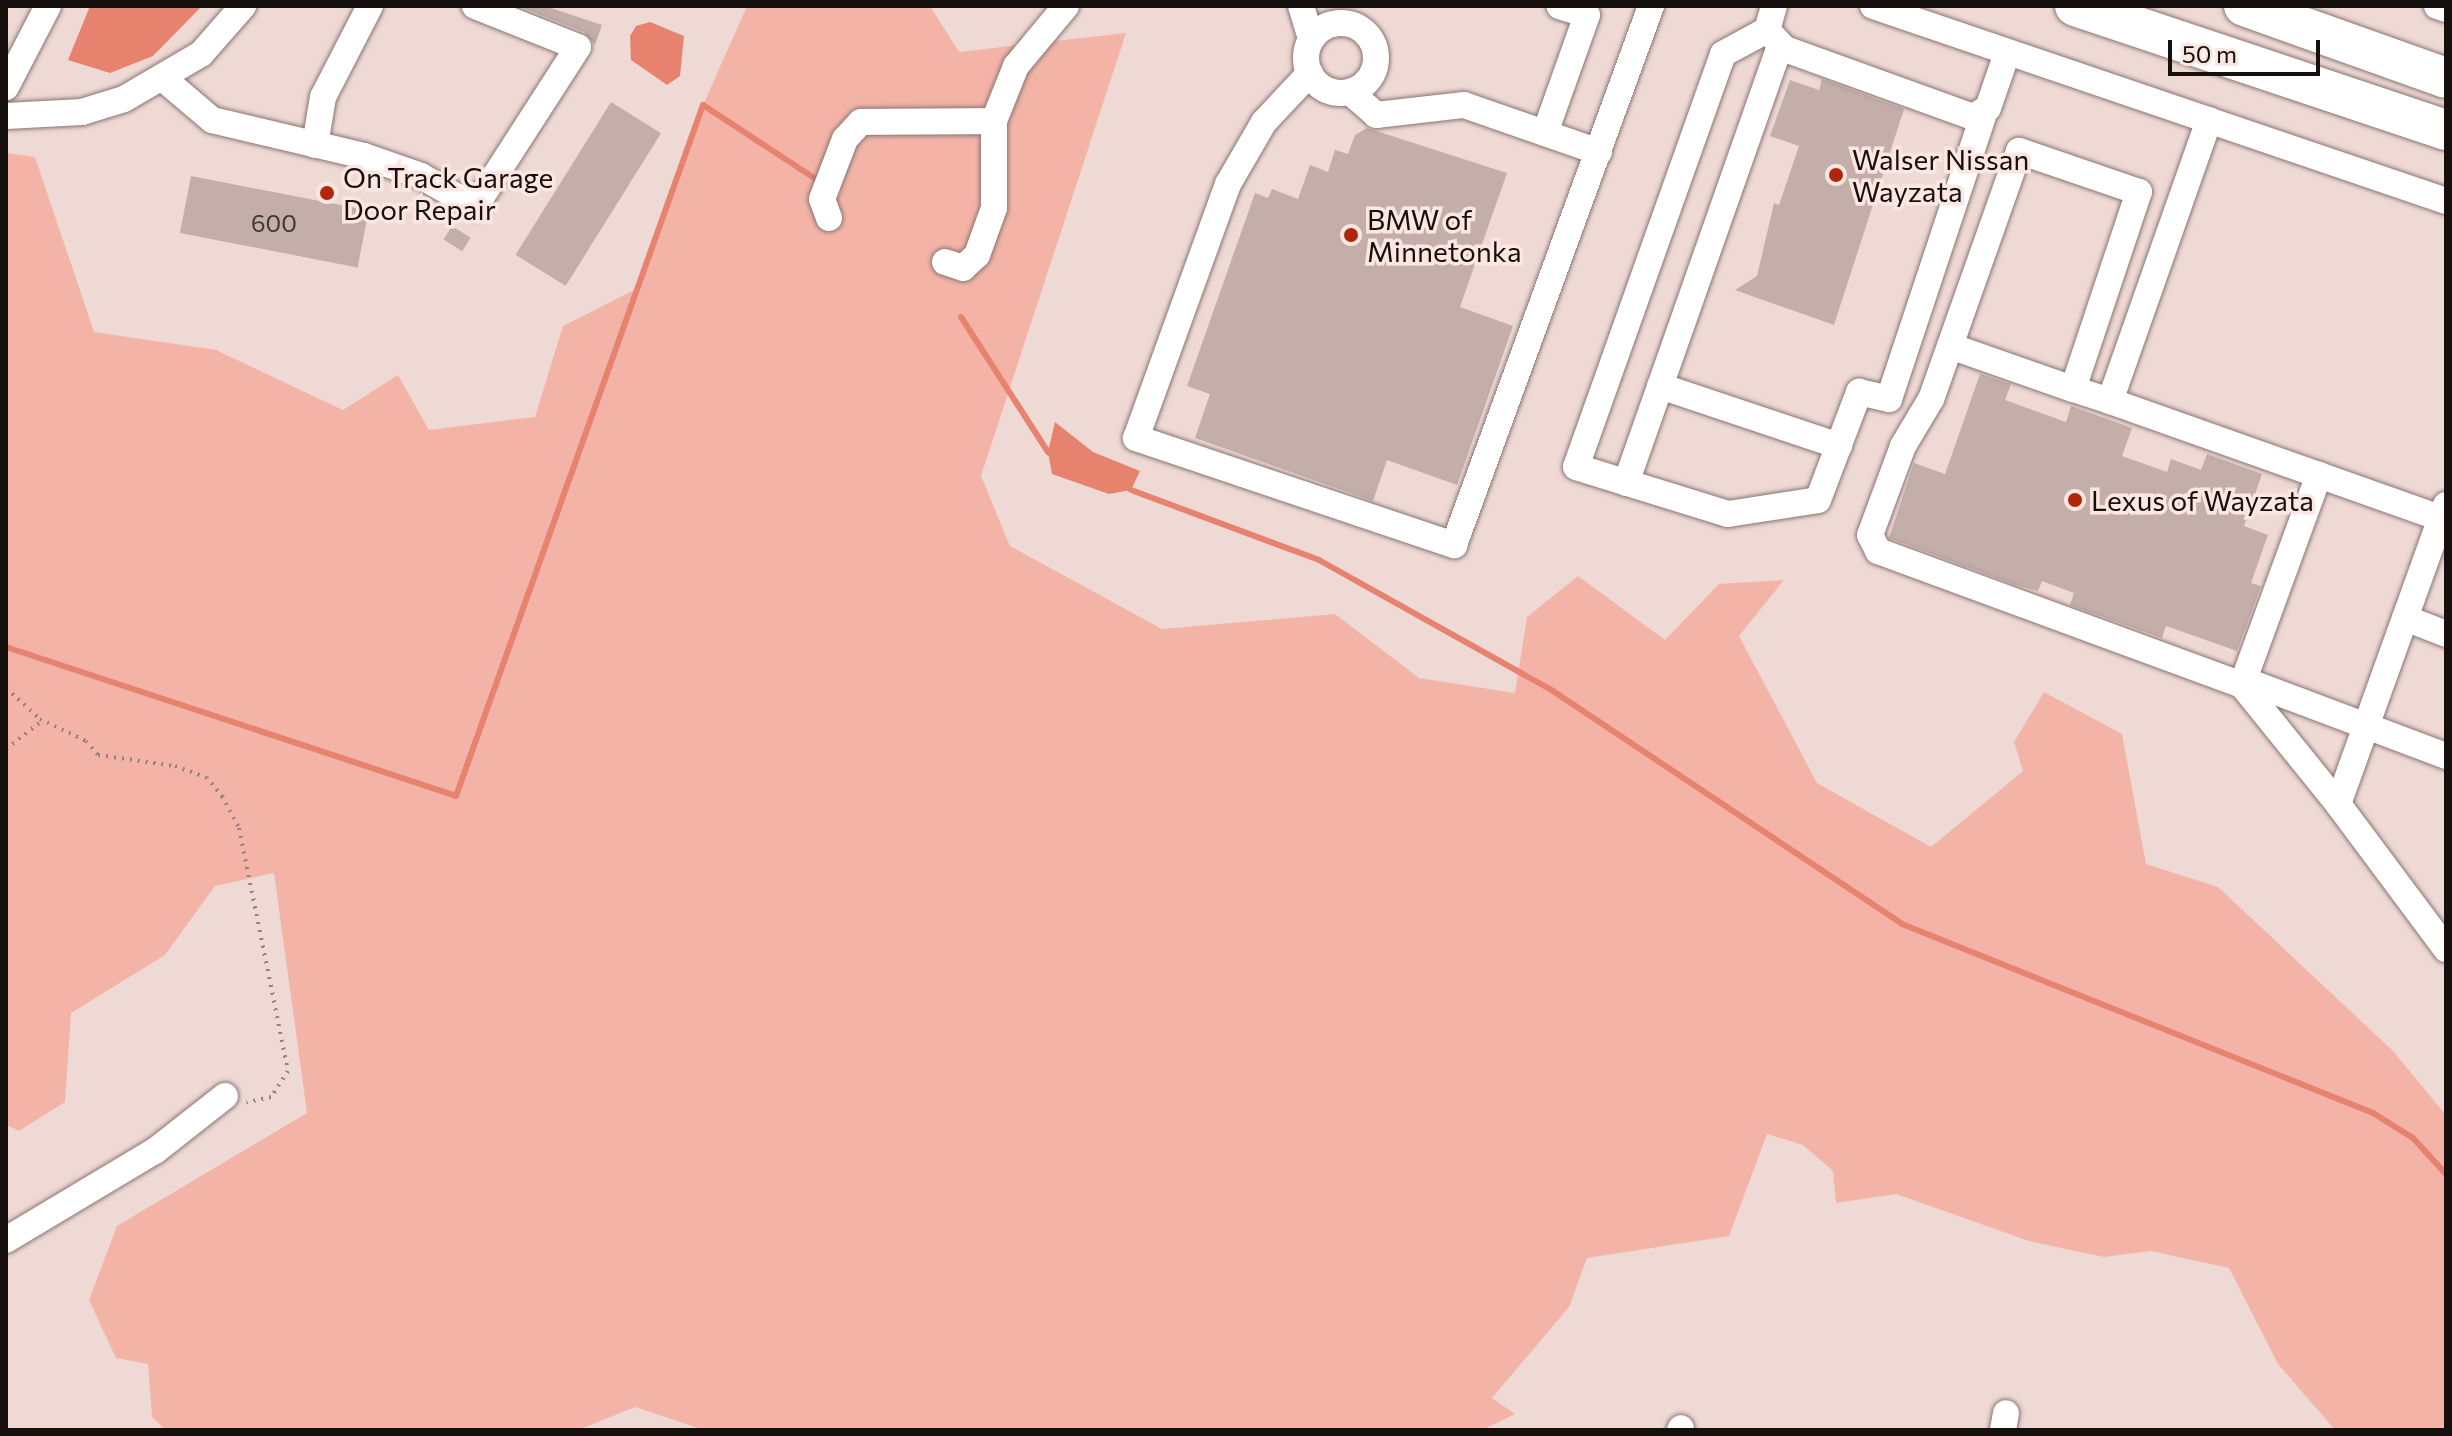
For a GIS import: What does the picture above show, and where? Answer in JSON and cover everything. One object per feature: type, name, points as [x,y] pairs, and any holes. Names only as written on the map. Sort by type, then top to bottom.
[{"type":"highway","points":[[2075,6],[2446,130]]},
{"type":"highway","points":[[2244,6],[2446,78]]},
{"type":"street","points":[[6,87],[48,6]]},
{"type":"street","points":[[6,116],[92,110],[165,80],[201,54],[243,6]]},
{"type":"street","points":[[315,145],[323,97],[370,6]]},
{"type":"street","points":[[165,80],[212,120],[315,145],[421,176],[475,207],[578,47],[475,6]]},
{"type":"street","points":[[945,262],[963,268],[977,255],[994,208],[994,121],[1016,66],[1066,6]]},
{"type":"street","points":[[1301,6],[1311,39],[1310,73],[1264,122],[1228,184],[1136,438],[1454,545],[1651,6]]},
{"type":"street","points":[[1545,133],[1587,15],[1559,6]]},
{"type":"street","points":[[1873,6],[2446,201]]},
{"type":"street","points":[[2437,6],[2446,9]]},
{"type":"street","points":[[1311,39],[1336,14],[1362,29],[1375,47],[1369,79],[1350,92]]},
{"type":"street","points":[[1774,27],[1723,54],[1576,467],[1728,514],[1818,500],[1859,392],[1889,399],[2007,53]]},
{"type":"street","points":[[1774,27],[1983,116]]},
{"type":"street","points":[[1626,483],[1774,27]]},
{"type":"street","points":[[1310,73],[1327,90],[1350,92],[1376,115],[1464,105],[1599,152]]},
{"type":"street","points":[[2110,401],[2209,120]]},
{"type":"street","points":[[829,218],[822,199],[845,139],[861,122],[994,121]]},
{"type":"street","points":[[2073,389],[2139,192],[2019,151],[1950,346],[1870,535],[1878,551],[2446,756]]},
{"type":"street","points":[[1950,346],[2319,475],[2444,512],[2437,559],[2405,618],[2338,804]]},
{"type":"street","points":[[1660,386],[1839,446]]},
{"type":"street","points":[[2243,682],[2319,475]]},
{"type":"street","points":[[2405,618],[2446,634]]},
{"type":"street","points":[[2243,682],[2446,949]]},
{"type":"street","points":[[6,1240],[47,1219],[155,1151],[225,1096]]},
{"type":"path","points":[[6,688],[43,720],[107,756],[175,766],[206,777],[239,828],[280,1009],[288,1071],[283,1085],[250,1103],[225,1096]]},
{"type":"path","points":[[6,749],[43,720]]},
{"type":"shaded area","points":[[90,6],[202,6],[153,56],[110,73],[68,60]]},
{"type":"shaded area","points":[[747,6],[930,6],[959,52],[1126,33],[981,476],[1010,546],[1162,629],[1335,614],[1419,678],[1515,693],[1527,617],[1578,576],[1665,640],[1719,584],[1784,580],[1739,636],[1817,783],[1931,847],[2023,771],[2014,742],[2044,692],[2122,734],[2146,864],[2218,887],[2393,1051],[2446,1115],[2446,1430],[2335,1430],[2278,1364],[2229,1268],[2151,1251],[2104,1257],[2029,1241],[1896,1194],[1836,1203],[1833,1171],[1803,1145],[1767,1134],[1729,1236],[1587,1258],[1569,1307],[1492,1398],[1515,1414],[1482,1430],[704,1430],[635,1407],[578,1430],[166,1430],[152,1417],[148,1364],[116,1358],[89,1300],[117,1226],[307,1113],[274,873],[215,886],[165,955],[71,1013],[65,1102],[19,1131],[6,1125],[6,153],[35,157],[94,332],[216,350],[343,410],[398,375],[429,430],[535,417],[563,326],[638,288],[703,105]]},
{"type":"shaded area","points":[[650,22],[684,36],[680,76],[667,85],[631,60],[630,36],[636,26]]},
{"type":"shaded area","points":[[1055,422],[1093,452],[1140,471],[1131,490],[1109,494],[1052,474],[1048,452]]},
{"type":"building","points":[[518,6],[545,6],[602,25],[595,45],[584,32]]},
{"type":"building","name":"Walser Nissan Wayzata","points":[[1822,79],[1904,109],[1834,325],[1735,290],[1757,276],[1774,203],[1779,205],[1799,146],[1770,136],[1790,80],[1819,90]]},
{"type":"building","points":[[611,102],[661,133],[566,286],[516,255]]},
{"type":"building","points":[[1367,128],[1507,173],[1460,307],[1513,326],[1457,485],[1387,460],[1373,501],[1195,438],[1210,394],[1187,386],[1255,193],[1268,198],[1272,189],[1298,199],[1310,165],[1328,172],[1335,150],[1348,154],[1355,135]]},
{"type":"building","points":[[191,176],[369,211],[358,267],[180,233]]},
{"type":"building","points":[[452,226],[471,238],[462,251],[444,240]]},
{"type":"building","name":"Lexus of Wayzata","points":[[1980,374],[2011,384],[2005,400],[2066,422],[2071,406],[2132,428],[2122,456],[2167,472],[2171,459],[2201,470],[2207,454],[2262,474],[2244,526],[2268,535],[2251,583],[2261,586],[2237,651],[2166,626],[2162,638],[2070,605],[2074,593],[2042,581],[2038,591],[2016,585],[1889,538],[1914,463],[1945,474]]},
{"type":"waterway","points":[[6,647],[456,796],[703,105],[820,182]]},
{"type":"waterway","points":[[961,317],[1048,452]]},
{"type":"waterway","points":[[1131,490],[1319,560],[1553,691],[1902,924],[2373,1113],[2413,1138],[2446,1174]]},
{"type":"place","name":"Walser Nissan Wayzata","points":[[1836,175]]},
{"type":"place","name":"On Track Garage Door Repair","points":[[327,193]]},
{"type":"place","name":"BMW of Minnetonka","points":[[1351,235]]},
{"type":"place","name":"Lexus of Wayzata","points":[[2075,500]]}]
